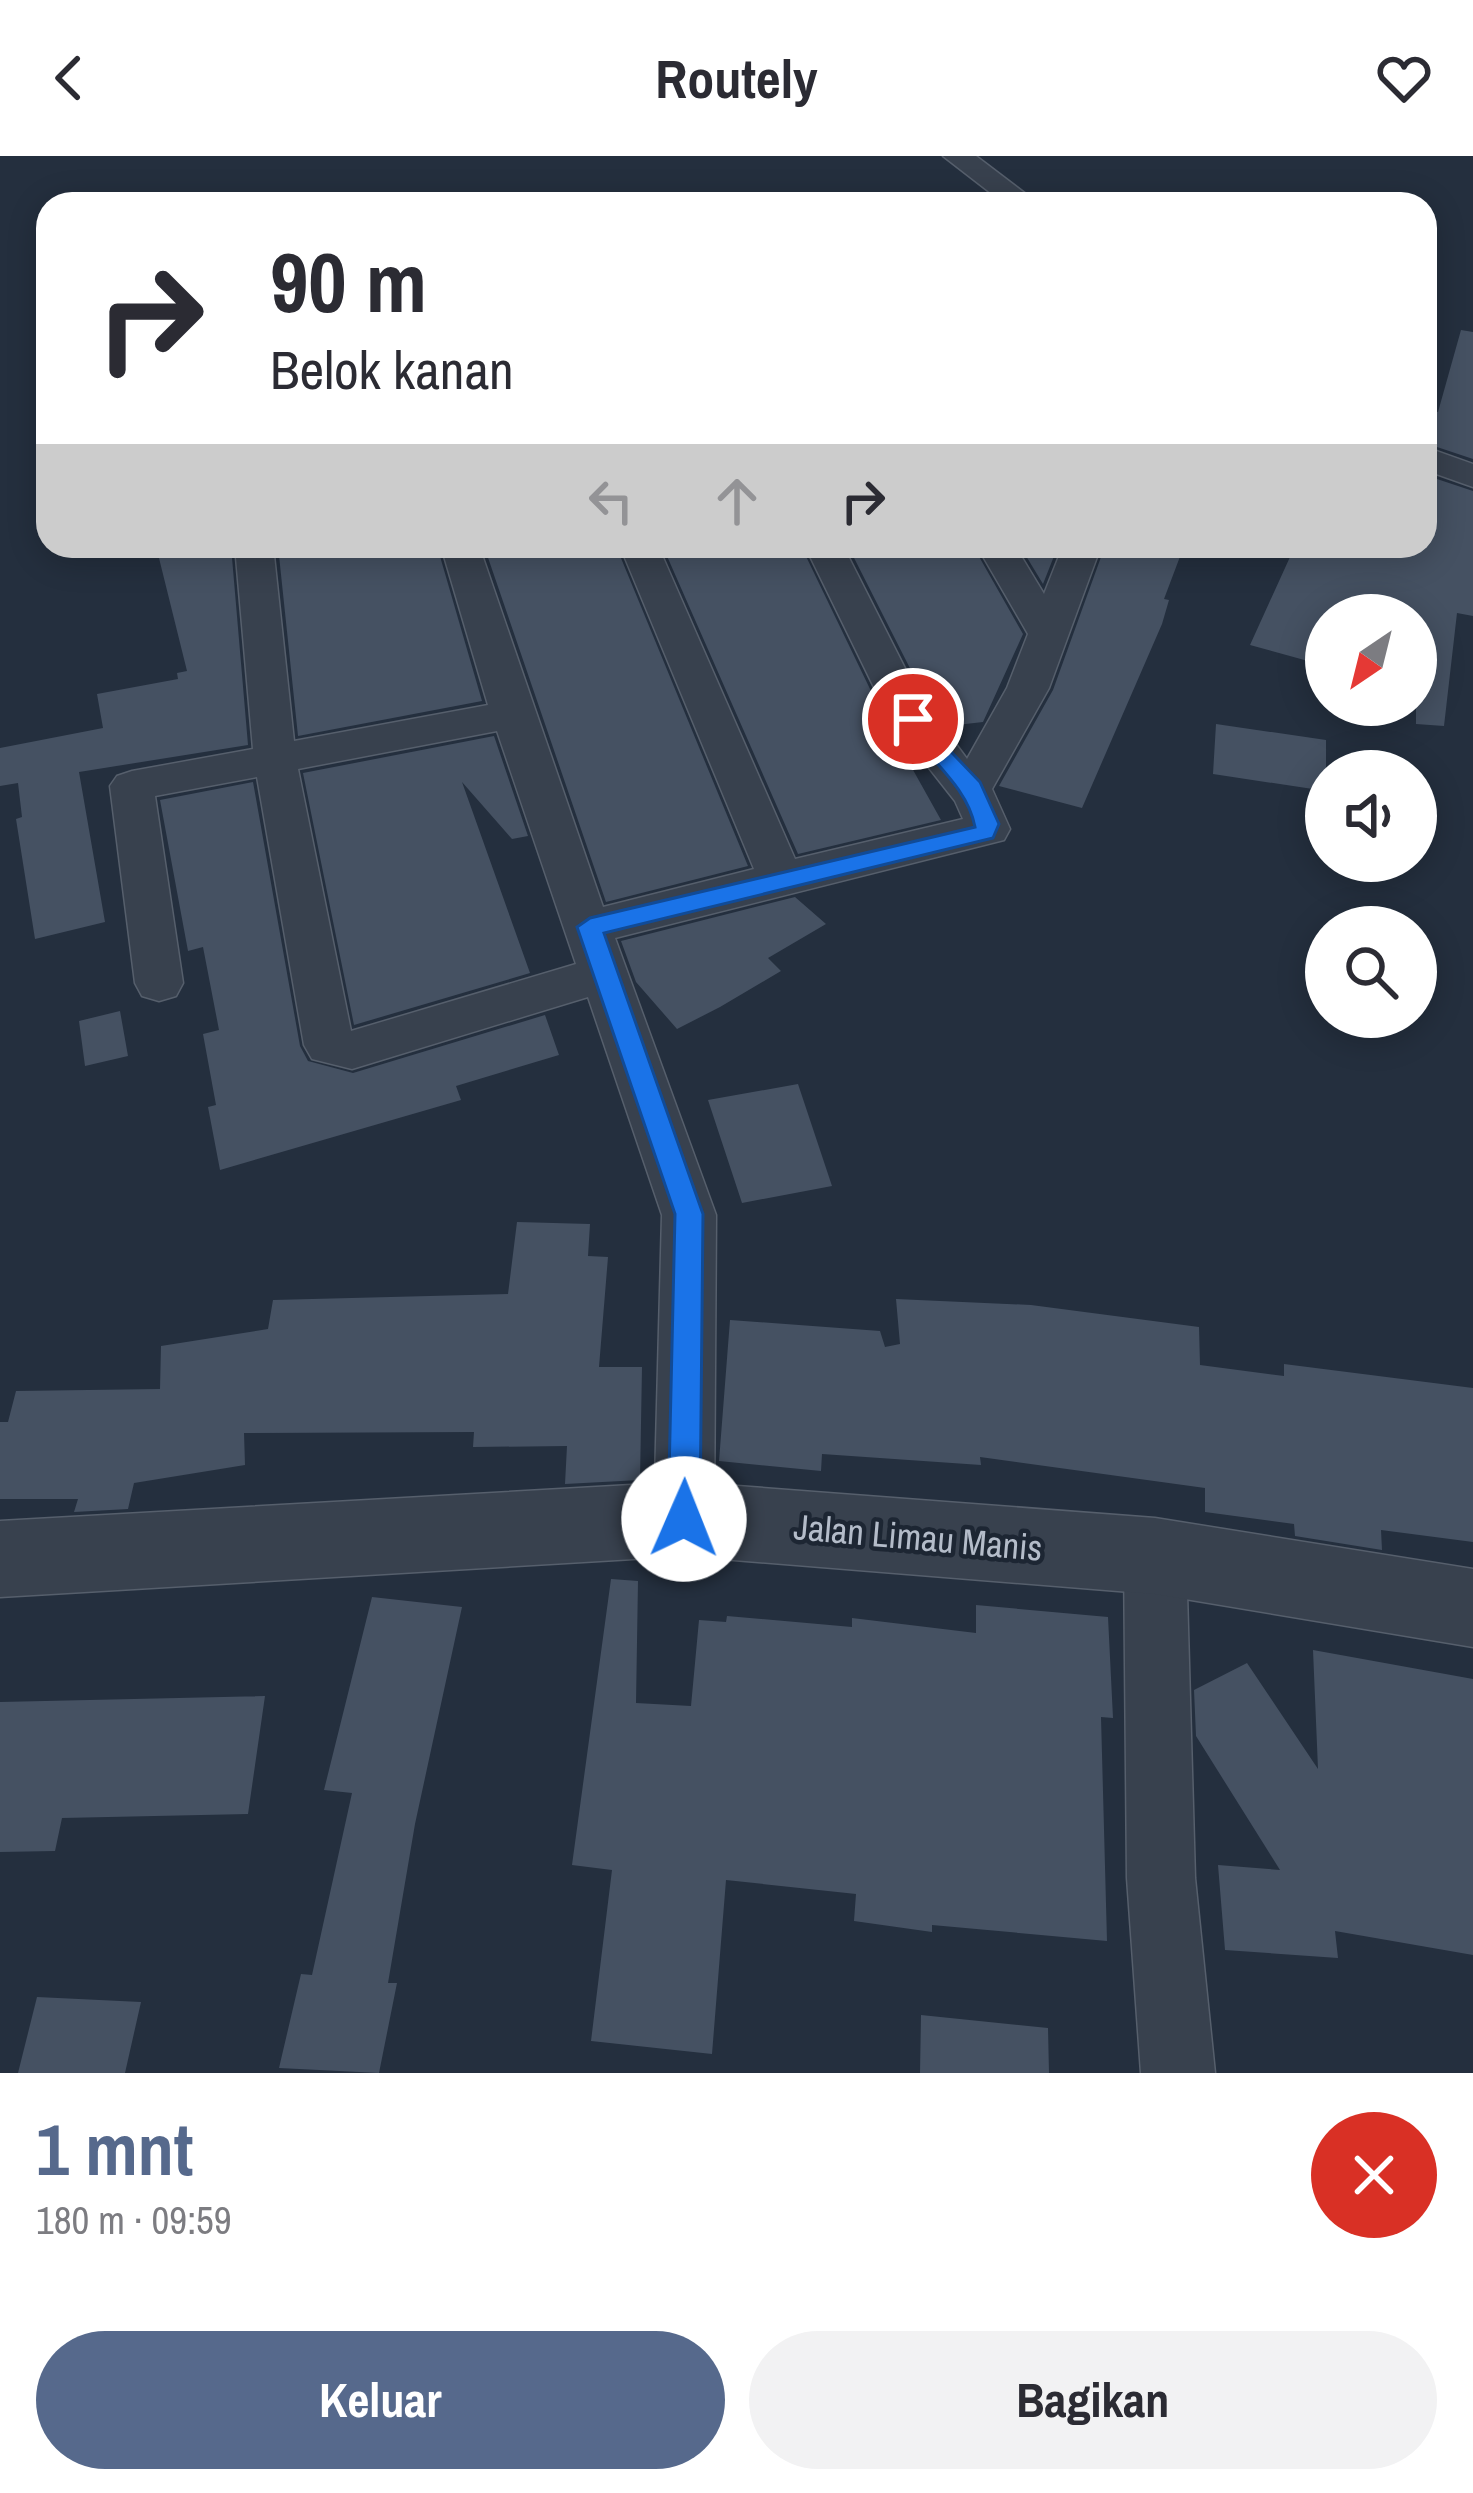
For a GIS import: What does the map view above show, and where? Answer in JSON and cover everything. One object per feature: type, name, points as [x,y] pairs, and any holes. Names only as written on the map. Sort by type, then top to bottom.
[{"type":"street","points":[[957,156],[1007,192]]},
{"type":"street","points":[[1437,462],[1473,476]]},
{"type":"street","points":[[255,558],[275,758],[328,1045],[352,1050],[523,994],[604,975]]},
{"type":"street","points":[[464,558],[512,714],[689,1214],[684,1519]]},
{"type":"street","points":[[644,558],[782,879]]},
{"type":"street","points":[[590,927],[984,832],[988,824],[972,787],[926,742],[830,558]]},
{"type":"street","points":[[1003,558],[1048,634]]},
{"type":"street","points":[[972,787],[1028,688],[1077,558]]},
{"type":"street","points":[[159,983],[132,786],[512,714]]},
{"type":"street","name":"Jalan Limau Manis","points":[[0,1559],[684,1519],[1155,1556],[1473,1608]]},
{"type":"street","points":[[1155,1556],[1161,1878],[1178,2073]]},
{"type":"building","points":[[1461,330],[1473,332],[1473,459],[1437,447],[1438,412]]},
{"type":"building","points":[[1437,479],[1473,491],[1473,616],[1457,613],[1444,726],[1437,726],[1437,594],[1305,594],[1305,660],[1250,645],[1290,558],[1437,558]]},
{"type":"building","points":[[159,558],[232,558],[248,745],[79,772],[105,922],[35,939],[16,819],[22,817],[18,783],[0,786],[0,748],[103,728],[97,694],[178,679],[177,673],[187,671]]},
{"type":"building","points":[[279,558],[440,558],[482,701],[298,736]]},
{"type":"building","points":[[488,558],[621,558],[748,866],[606,902]]},
{"type":"building","points":[[668,558],[807,558],[884,718],[941,820],[798,854]]},
{"type":"building","points":[[854,558],[980,558],[1023,634],[983,722],[948,726],[921,690]]},
{"type":"building","points":[[1027,558],[1053,558],[1043,584]]},
{"type":"building","points":[[1101,558],[1179,558],[1164,599],[1169,600],[1162,624],[1082,808],[999,786],[1053,690]]},
{"type":"building","points":[[1216,724],[1326,740],[1326,750],[1305,750],[1305,788],[1213,774]]},
{"type":"building","points":[[494,736],[528,836],[512,839],[462,782],[530,973],[354,1025],[303,773]]},
{"type":"building","points":[[253,782],[300,1046],[308,1061],[353,1073],[545,1015],[559,1055],[456,1086],[461,1100],[220,1170],[208,1107],[216,1105],[203,1034],[219,1030],[203,947],[188,951],[160,800]]},
{"type":"building","points":[[795,897],[826,924],[768,958],[781,971],[720,1007],[677,1029],[636,982],[621,941]]},
{"type":"building","points":[[120,1011],[128,1056],[85,1066],[79,1021]]},
{"type":"building","points":[[798,1084],[832,1186],[742,1203],[708,1100]]},
{"type":"building","points":[[517,1222],[590,1224],[588,1256],[608,1257],[599,1367],[642,1367],[640,1480],[565,1484],[567,1446],[473,1447],[474,1432],[244,1433],[245,1465],[134,1483],[128,1509],[74,1512],[78,1499],[0,1499],[0,1422],[8,1422],[16,1391],[160,1389],[161,1346],[268,1329],[273,1300],[508,1294]]},
{"type":"building","points":[[896,1299],[1031,1305],[1199,1327],[1200,1365],[1284,1376],[1284,1364],[1473,1388],[1473,1542],[1381,1530],[1382,1550],[1295,1536],[1294,1524],[1205,1512],[1205,1488],[980,1457],[981,1465],[822,1454],[821,1471],[719,1461],[730,1320],[880,1331],[885,1347],[900,1344]]},
{"type":"building","points":[[611,1579],[638,1581],[636,1703],[691,1706],[699,1620],[726,1622],[727,1616],[852,1627],[852,1618],[976,1633],[976,1605],[1108,1617],[1113,1718],[1101,1717],[1107,1941],[932,1925],[932,1932],[854,1921],[856,1894],[726,1880],[712,2054],[591,2041],[612,1870],[572,1865]]},
{"type":"building","points":[[372,1597],[462,1607],[415,1824],[388,1983],[397,1983],[379,2073],[279,2068],[301,1974],[312,1975],[352,1793],[324,1790]]},
{"type":"building","points":[[1313,1650],[1473,1679],[1473,1955],[1335,1931],[1338,1958],[1225,1950],[1218,1865],[1280,1870],[1196,1736],[1194,1690],[1247,1663],[1318,1769]]},
{"type":"building","points":[[265,1696],[248,1814],[62,1818],[55,1851],[0,1852],[0,1702]]},
{"type":"building","points":[[37,1997],[141,2002],[125,2073],[18,2073]]},
{"type":"building","points":[[921,2015],[1048,2028],[1049,2073],[920,2073]]},
{"type":"route","points":[[684,1519],[689,1214],[590,927],[984,832],[988,824],[972,787],[926,742],[913,719]]}]
